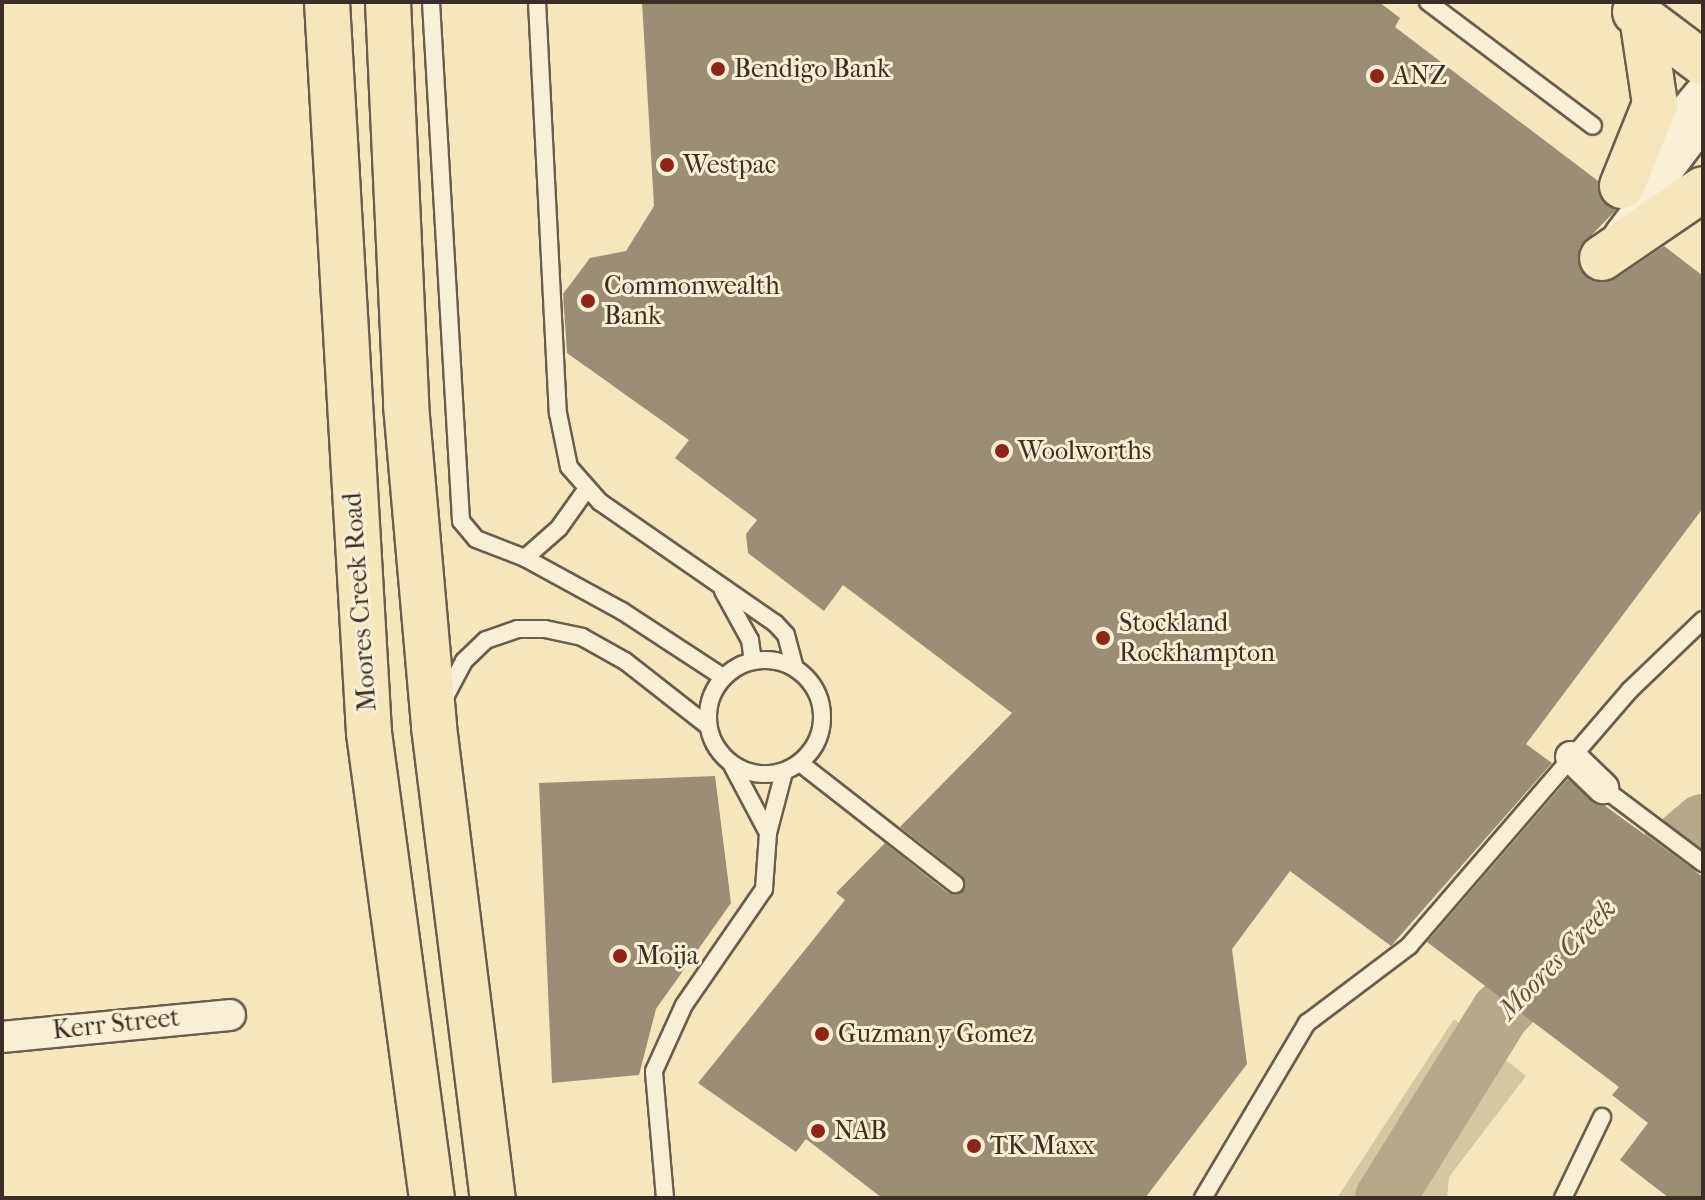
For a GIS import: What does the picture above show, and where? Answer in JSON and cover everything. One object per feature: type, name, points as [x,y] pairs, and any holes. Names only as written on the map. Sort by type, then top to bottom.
[{"type":"main road","points":[[316,2],[333,160]]},
{"type":"main road","name":"Moores Creek Road","points":[[327,2],[333,160],[369,733],[432,1198]]},
{"type":"main road","points":[[388,2],[406,405],[434,727],[493,1198]]},
{"type":"main road","points":[[1632,10],[1703,63]]},
{"type":"main road","points":[[1622,186],[1655,104],[1632,10]]},
{"type":"main road","points":[[1602,258],[1703,189]]},
{"type":"street","points":[[1622,186],[1703,89]]},
{"type":"street","points":[[1602,258],[1703,124]]},
{"type":"street","points":[[1571,757],[1603,788]]},
{"type":"street","name":"Kerr Street","points":[[2,1037],[230,1015]]},
{"type":"lane","points":[[431,2],[461,521],[476,539],[525,558],[723,677]]},
{"type":"lane","points":[[537,2],[561,441],[586,490],[780,629],[795,668],[809,680],[822,714],[813,749],[800,763],[784,772],[767,775],[732,765]]},
{"type":"lane","points":[[1428,2],[1593,126]]},
{"type":"lane","points":[[525,558],[559,528],[586,490]]},
{"type":"lane","points":[[722,590],[750,640],[753,661]]},
{"type":"lane","points":[[1203,1198],[1307,1023],[1409,946],[1571,757],[1703,620]]},
{"type":"lane","points":[[434,727],[464,661],[486,640],[518,629],[582,637],[625,661],[708,726],[768,833]]},
{"type":"lane","points":[[708,726],[713,692],[723,677],[753,661],[795,668]]},
{"type":"lane","points":[[800,763],[955,884]]},
{"type":"lane","points":[[665,1198],[654,1071],[684,1005],[764,889],[768,833],[784,772]]},
{"type":"lane","points":[[1603,788],[1703,863]]},
{"type":"lane","points":[[1563,1198],[1602,1117]]},
{"type":"shaded area","points":[[1454,1019],[1526,1076],[1449,1177],[1447,1198],[1337,1198]]},
{"type":"building","name":"Stockland Rockhampton","points":[[642,2],[1379,2],[1400,18],[1395,27],[1598,181],[1602,201],[1616,210],[1579,248],[1581,271],[1591,280],[1615,279],[1664,246],[1703,276],[1703,508],[1526,744],[1552,763],[1391,946],[1290,871],[1232,949],[1247,1064],[1145,1198],[882,1198],[806,1139],[796,1152],[698,1083],[845,900],[836,893],[885,843],[948,893],[963,891],[962,876],[900,827],[1012,713],[843,585],[824,611],[748,553],[746,534],[757,520],[675,458],[689,440],[567,353],[563,294],[590,258],[626,251],[654,206]]},
{"type":"building","name":"Moija","points":[[715,776],[731,903],[656,1009],[639,1075],[552,1083],[539,783]]},
{"type":"building","points":[[1568,779],[1703,877],[1703,1198],[1669,1198],[1620,1160],[1648,1123],[1612,1095],[1619,1087],[1427,942]]},
{"type":"waterway","name":"Moores Creek","points":[[1385,1198],[1501,1012],[1604,908],[1703,824]]},
{"type":"place","name":"Bendigo Bank","points":[[718,69]]},
{"type":"place","name":"ANZ","points":[[1377,76]]},
{"type":"place","name":"Westpac","points":[[667,165]]},
{"type":"place","name":"Commonwealth Bank","points":[[588,301]]},
{"type":"place","name":"Woolworths","points":[[1002,451]]},
{"type":"place","name":"Stockland Rockhampton","points":[[1103,638]]},
{"type":"place","name":"Moija","points":[[620,956]]},
{"type":"place","name":"Guzman y Gomez","points":[[822,1034]]},
{"type":"place","name":"NAB","points":[[818,1131]]},
{"type":"place","name":"TK Maxx","points":[[974,1146]]}]
